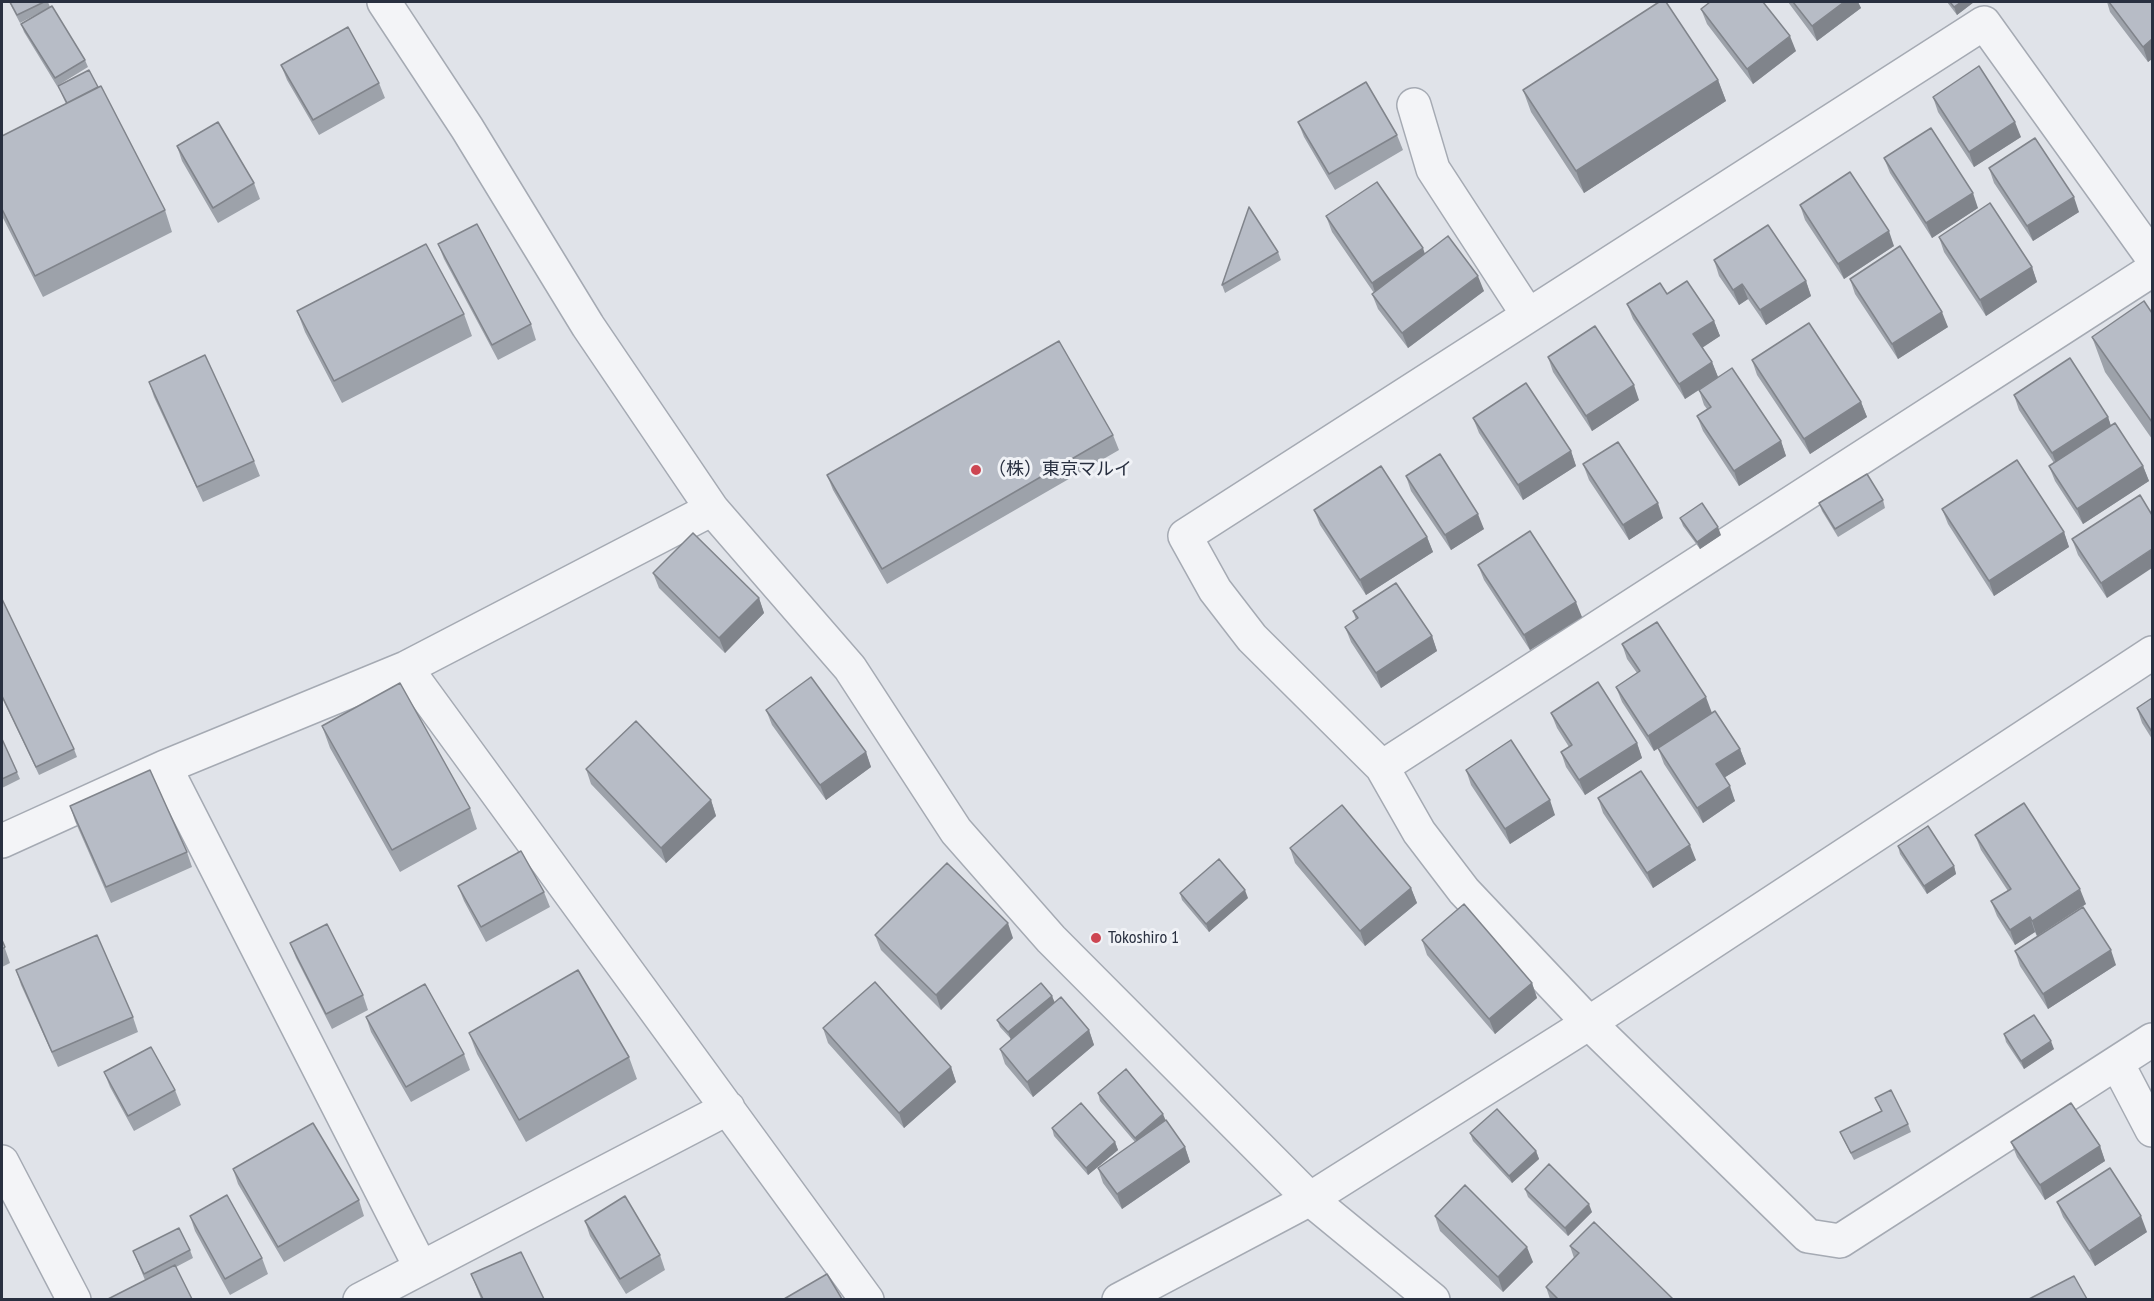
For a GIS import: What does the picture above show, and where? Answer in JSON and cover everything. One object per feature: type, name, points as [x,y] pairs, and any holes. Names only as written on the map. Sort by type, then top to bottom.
[{"type":"street","points":[[384,2],[467,128],[588,326],[712,509],[850,668],[956,831],[1051,939],[1310,1199],[1433,1299]]},
{"type":"street","points":[[2152,257],[1983,23],[1185,536],[1215,590],[1252,638],[1382,767],[1419,832],[1464,891],[1589,1023],[1808,1236],[1840,1241],[2152,1040]]},
{"type":"street","points":[[1413,105],[1433,169],[1528,315]]},
{"type":"street","points":[[1382,767],[2152,270]]},
{"type":"street","points":[[2,841],[165,767],[406,668],[712,509]]},
{"type":"street","points":[[1119,1299],[1310,1199],[1589,1023],[2152,653]]},
{"type":"street","points":[[406,668],[867,1299]]},
{"type":"street","points":[[165,767],[421,1268]]},
{"type":"street","points":[[2117,1063],[2152,1130]]},
{"type":"street","points":[[360,1299],[728,1108]]},
{"type":"street","points":[[2,1162],[74,1299]]},
{"type":"building","points":[[10,2],[44,2],[17,15]]},
{"type":"building","points":[[1659,2],[1666,2],[1718,80],[1576,171],[1523,90]]},
{"type":"building","points":[[1710,2],[1763,2],[1790,36],[1747,69],[1701,9]]},
{"type":"building","points":[[1793,2],[1844,2],[1812,26]]},
{"type":"building","points":[[1950,2],[1961,2],[1954,7]]},
{"type":"building","points":[[2109,2],[2152,2],[2152,39],[2143,47]]},
{"type":"building","points":[[52,6],[85,60],[55,78],[21,24]]},
{"type":"building","points":[[348,27],[379,83],[313,120],[281,65]]},
{"type":"building","points":[[1979,66],[2015,122],[1969,152],[1933,97]]},
{"type":"building","points":[[89,70],[98,87],[67,103],[58,86]]},
{"type":"building","points":[[1366,82],[1397,135],[1329,174],[1298,122]]},
{"type":"building","points":[[101,86],[165,210],[35,276],[2,209],[2,136]]},
{"type":"building","points":[[218,122],[254,183],[213,208],[177,146]]},
{"type":"building","points":[[1931,128],[1973,193],[1926,223],[1884,158]]},
{"type":"building","points":[[2035,138],[2074,197],[2027,226],[1989,168]]},
{"type":"building","points":[[1850,172],[1889,231],[1838,264],[1800,205]]},
{"type":"building","points":[[1377,182],[1423,248],[1372,283],[1326,216]]},
{"type":"building","points":[[1990,203],[2032,267],[1980,300],[1939,237]]},
{"type":"building","points":[[1249,207],[1278,252],[1222,285]]},
{"type":"building","points":[[477,224],[531,324],[492,345],[438,244]]},
{"type":"building","points":[[1768,225],[1806,281],[1760,310],[1742,284],[1733,290],[1714,260]]},
{"type":"building","points":[[1448,236],[1478,276],[1402,333],[1372,294]]},
{"type":"building","points":[[426,244],[464,314],[334,381],[297,311]]},
{"type":"building","points":[[1900,246],[1942,312],[1892,344],[1850,279]]},
{"type":"building","points":[[1687,281],[1714,321],[1693,334],[1712,362],[1679,384],[1627,304],[1660,283],[1667,294]]},
{"type":"building","points":[[2144,301],[2152,313],[2152,422],[2092,337]]},
{"type":"building","points":[[1809,323],[1861,402],[1804,439],[1752,360]]},
{"type":"building","points":[[1595,326],[1634,385],[1586,416],[1548,357]]},
{"type":"building","name":"（株）東京マルイ","points":[[1059,341],[1113,435],[882,569],[827,475]]},
{"type":"building","points":[[205,355],[254,461],[197,487],[149,382]]},
{"type":"building","points":[[2070,358],[2108,417],[2052,453],[2014,395]]},
{"type":"building","points":[[1732,368],[1781,441],[1734,471],[1697,416],[1711,407],[1699,390]]},
{"type":"building","points":[[1526,383],[1571,451],[1518,485],[1473,418]]},
{"type":"building","points":[[2115,423],[2143,466],[2077,509],[2049,466]]},
{"type":"building","points":[[1618,442],[1658,503],[1623,525],[1583,464]]},
{"type":"building","points":[[1440,454],[1478,514],[1445,535],[1406,476]]},
{"type":"building","points":[[2017,460],[2064,532],[1989,581],[1942,509]]},
{"type":"building","points":[[1381,466],[1427,537],[1360,580],[1314,510]]},
{"type":"building","points":[[1867,474],[1883,500],[1835,529],[1819,503]]},
{"type":"building","points":[[2140,495],[2152,515],[2152,549],[2101,583],[2072,539]]},
{"type":"building","points":[[1702,503],[1718,527],[1697,542],[1680,518]]},
{"type":"building","points":[[1530,531],[1576,602],[1524,635],[1478,565]]},
{"type":"building","points":[[693,533],[759,598],[719,638],[653,573]]},
{"type":"building","points":[[1396,583],[1432,636],[1376,673],[1345,627],[1358,618],[1353,611]]},
{"type":"building","points":[[2,599],[74,749],[36,767],[2,696]]},
{"type":"building","points":[[1657,622],[1706,697],[1648,736],[1616,687],[1640,671],[1622,644]]},
{"type":"building","points":[[811,677],[866,752],[820,785],[766,710]]},
{"type":"building","points":[[1598,682],[1637,743],[1579,780],[1561,752],[1572,745],[1551,713]]},
{"type":"building","points":[[400,683],[470,808],[392,850],[322,726]]},
{"type":"building","points":[[2152,698],[2152,732],[2137,708]]},
{"type":"building","points":[[1715,711],[1740,749],[1716,764],[1730,786],[1697,808],[1658,748]]},
{"type":"building","points":[[636,721],[711,800],[661,848],[586,769]]},
{"type":"building","points":[[2,739],[17,772],[2,779]]},
{"type":"building","points":[[1511,740],[1550,800],[1505,829],[1466,770]]},
{"type":"building","points":[[150,770],[187,852],[106,887],[70,806]]},
{"type":"building","points":[[1641,771],[1690,845],[1647,873],[1598,798]]},
{"type":"building","points":[[2024,803],[2080,889],[2032,921],[2030,917],[2010,930],[1991,901],[2011,889],[1975,835]]},
{"type":"building","points":[[1342,805],[1411,888],[1360,931],[1290,848]]},
{"type":"building","points":[[1928,826],[1954,866],[1924,886],[1898,846]]},
{"type":"building","points":[[521,851],[544,892],[481,927],[458,886]]},
{"type":"building","points":[[1219,859],[1245,890],[1206,924],[1180,893]]},
{"type":"building","points":[[947,863],[1008,923],[936,995],[875,935]]},
{"type":"building","points":[[1464,904],[1532,983],[1489,1019],[1422,940]]},
{"type":"building","points":[[2083,907],[2111,950],[2043,994],[2015,951]]},
{"type":"building","points":[[327,924],[363,995],[326,1014],[290,943]]},
{"type":"building","points":[[97,935],[133,1017],[52,1052],[16,970]]},
{"type":"building","points":[[578,970],[629,1057],[519,1120],[469,1033]]},
{"type":"building","points":[[875,982],[951,1067],[899,1113],[823,1028]]},
{"type":"building","points":[[1041,983],[1052,996],[1008,1032],[997,1020]]},
{"type":"building","points":[[425,984],[464,1054],[406,1087],[366,1017]]},
{"type":"building","points":[[1061,997],[1089,1030],[1027,1082],[1000,1049]]},
{"type":"building","points":[[2034,1015],[2051,1041],[2021,1061],[2004,1034]]},
{"type":"building","points":[[151,1047],[175,1090],[128,1116],[104,1072]]},
{"type":"building","points":[[1126,1069],[1163,1114],[1135,1138],[1098,1093]]},
{"type":"building","points":[[1891,1090],[1908,1124],[1851,1153],[1840,1132],[1882,1111],[1875,1098]]},
{"type":"building","points":[[1081,1103],[1115,1142],[1086,1168],[1052,1128]]},
{"type":"building","points":[[2071,1103],[2100,1146],[2040,1185],[2011,1142]]},
{"type":"building","points":[[1497,1109],[1536,1151],[1509,1176],[1470,1133]]},
{"type":"building","points":[[1166,1120],[1185,1147],[1117,1194],[1098,1168]]},
{"type":"building","points":[[313,1123],[359,1200],[278,1247],[233,1169]]},
{"type":"building","points":[[1549,1164],[1589,1204],[1565,1228],[1525,1189]]},
{"type":"building","points":[[2110,1168],[2141,1216],[2089,1251],[2057,1202]]},
{"type":"building","points":[[1465,1185],[1527,1247],[1498,1277],[1435,1216]]},
{"type":"building","points":[[227,1195],[262,1258],[225,1279],[190,1216]]},
{"type":"building","points":[[625,1196],[660,1255],[620,1279],[585,1221]]},
{"type":"building","points":[[1594,1222],[1673,1299],[1558,1299],[1546,1287],[1579,1253],[1570,1246]]},
{"type":"building","points":[[179,1228],[190,1250],[144,1274],[133,1251]]},
{"type":"building","points":[[521,1252],[544,1299],[483,1299],[471,1274]]},
{"type":"building","points":[[175,1265],[192,1299],[108,1299]]},
{"type":"building","points":[[827,1274],[842,1299],[784,1299]]},
{"type":"building","points":[[2074,1276],[2087,1299],[2029,1299]]},
{"type":"place","name":"（株）東京マルイ","points":[[976,470]]},
{"type":"place","name":"Tokoshiro 1","points":[[1096,938]]}]
